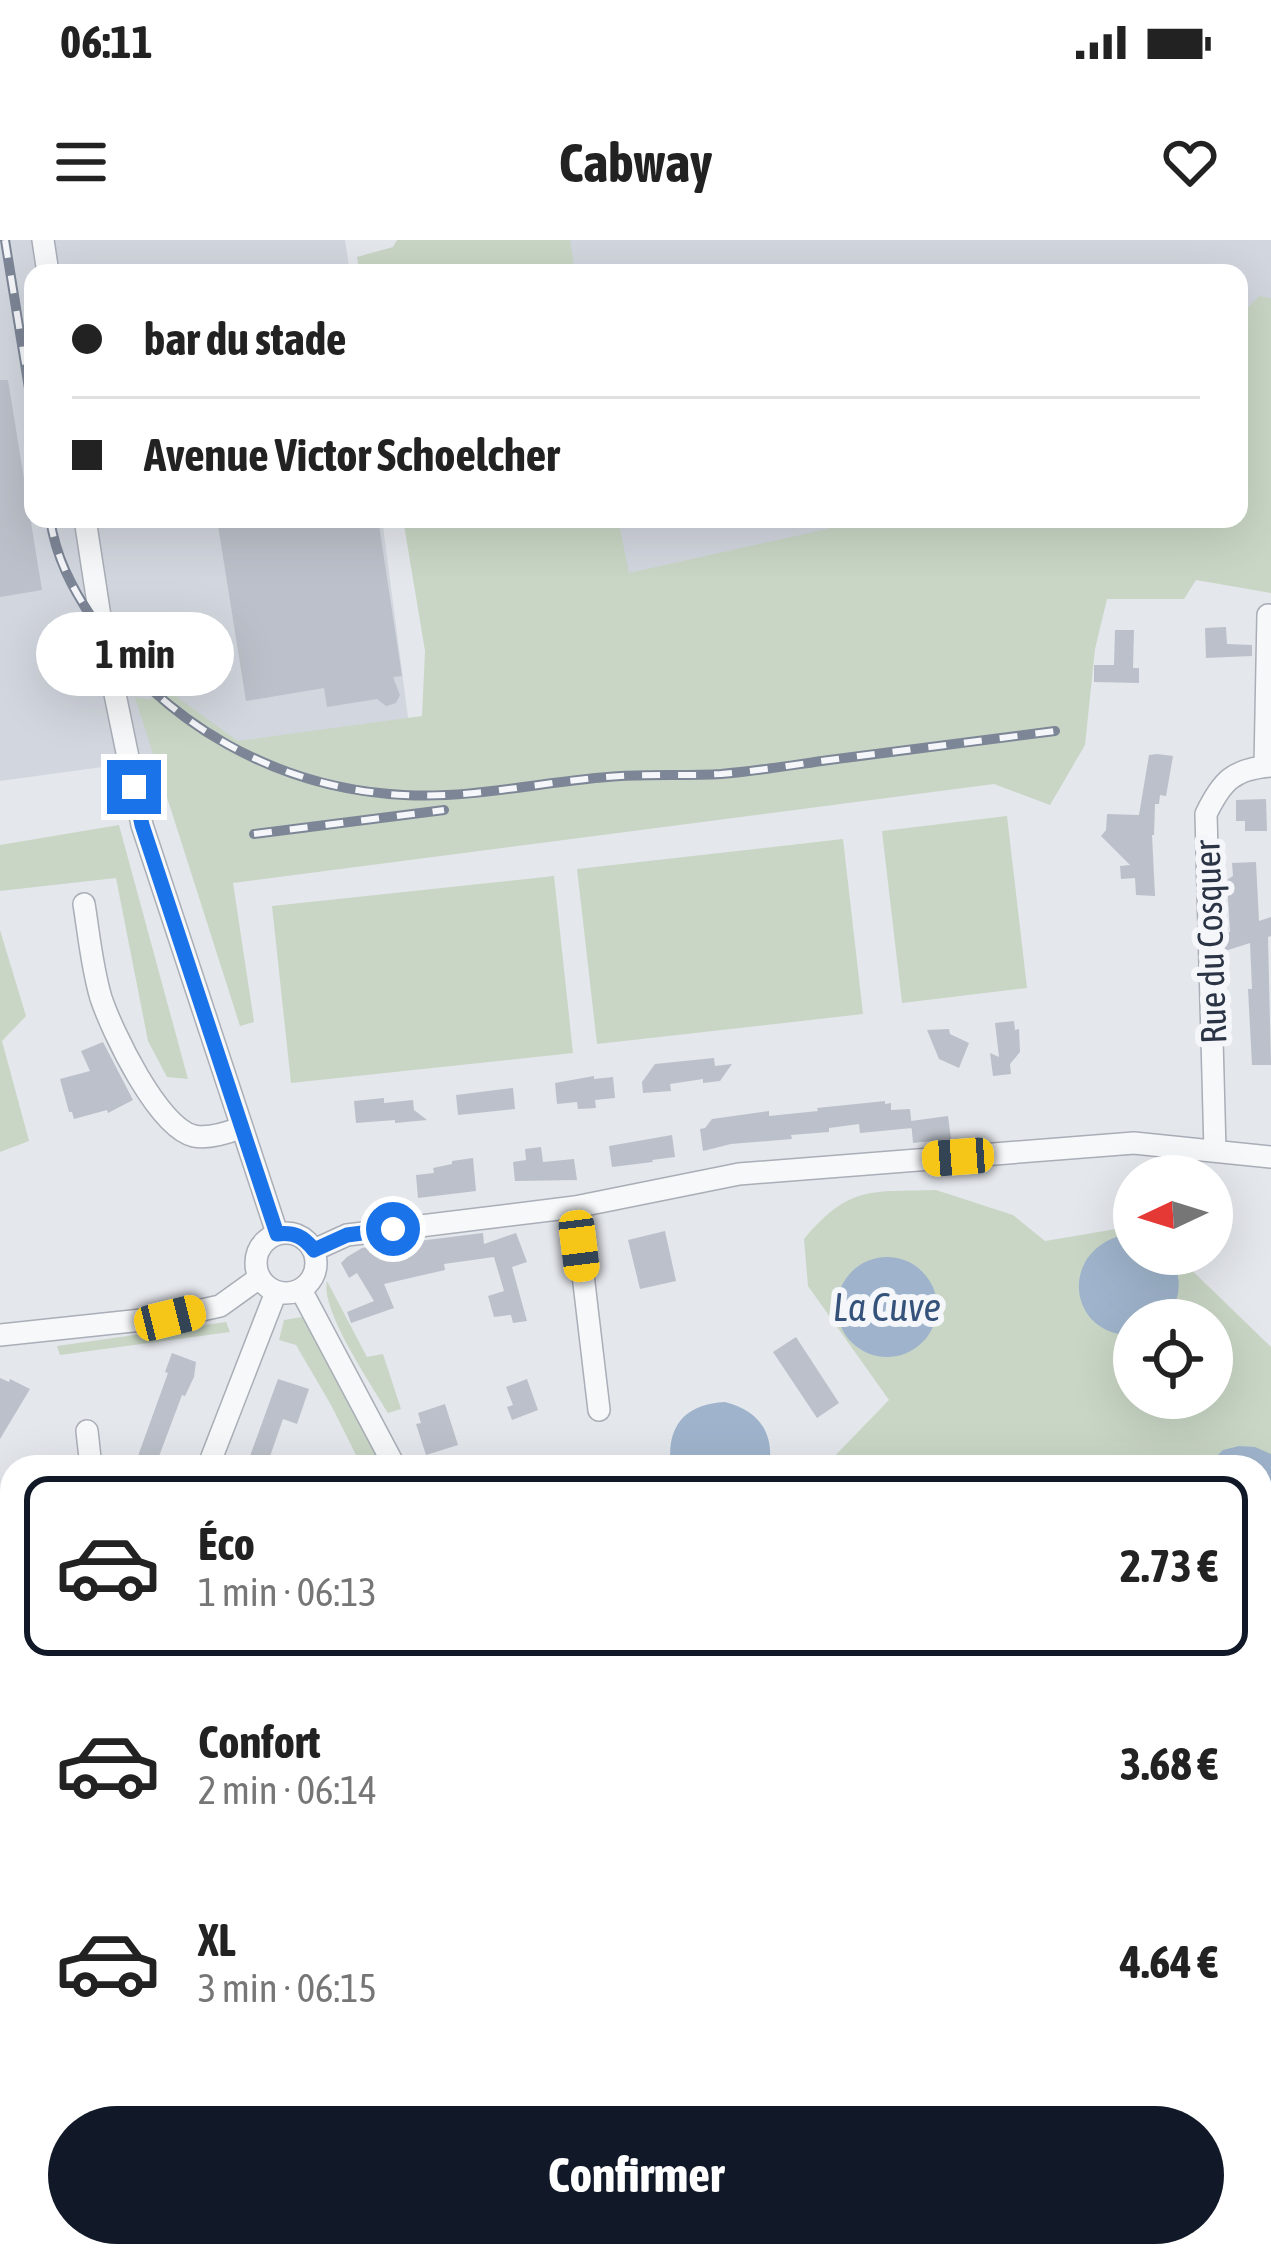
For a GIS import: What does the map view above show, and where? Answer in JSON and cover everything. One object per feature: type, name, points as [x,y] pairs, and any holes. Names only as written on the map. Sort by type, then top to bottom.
[{"type":"street","points":[[87,528],[103,636],[142,825],[277,1234]]},
{"type":"street","name":"Rue du Cosquer","points":[[1215,1151],[1206,814],[1219,788],[1240,771],[1268,766],[1268,615]]},
{"type":"street","points":[[84,904],[100,996],[123,1049],[155,1103],[190,1135],[202,1137],[241,1128]]},
{"type":"street","points":[[314,1250],[347,1235],[575,1207],[740,1174],[1134,1143],[1271,1157]]},
{"type":"street","points":[[575,1207],[599,1410]]},
{"type":"street","points":[[291,1232],[314,1250],[315,1273],[301,1290],[289,1294],[268,1285],[255,1265],[265,1240],[277,1234],[291,1232]]},
{"type":"street","points":[[0,1335],[170,1318],[220,1306],[268,1285]]},
{"type":"street","points":[[212,1455],[268,1285]]},
{"type":"street","points":[[301,1290],[389,1455]]},
{"type":"street","points":[[87,1430],[90,1455]]},
{"type":"shaded area","points":[[0,240],[345,240],[349,264],[24,264],[24,528],[383,528],[409,725],[0,781]]},
{"type":"shaded area","points":[[569,240],[1271,240],[1271,349],[1248,363],[1248,264],[573,264]]},
{"type":"shaded area","points":[[620,528],[895,528],[628,576]]},
{"type":"green space","points":[[397,240],[570,240],[574,264],[358,264],[357,257],[393,247]]},
{"type":"green space","points":[[1259,296],[1271,298],[1271,593],[1196,580],[1184,599],[1107,599],[1095,649],[1085,745],[1050,805],[994,784],[233,883],[254,1022],[240,1026],[135,697],[149,700],[167,690],[238,741],[422,716],[425,651],[404,528],[620,528],[629,573],[832,528],[1248,528],[1248,308]]},
{"type":"green space","points":[[1007,816],[1027,988],[902,1003],[882,831]]},
{"type":"green space","points":[[119,825],[188,1079],[167,1077],[148,1041],[116,878],[0,891],[0,845]]},
{"type":"green space","points":[[843,839],[863,1014],[597,1044],[577,869]]},
{"type":"green space","points":[[554,876],[573,1053],[291,1083],[272,906]]},
{"type":"green space","points":[[0,930],[26,1016],[2,1041],[29,1141],[0,1152]]},
{"type":"green space","points":[[936,1190],[1013,1215],[1045,1241],[1113,1230],[1113,1275],[1197,1275],[1221,1299],[1113,1299],[1113,1419],[1233,1419],[1233,1310],[1271,1347],[1271,1455],[836,1455],[889,1400],[808,1286],[804,1239],[835,1209],[862,1195]]},
{"type":"green space","points":[[327,1281],[367,1357],[383,1354],[401,1409],[388,1413],[360,1367],[331,1310]]},
{"type":"green space","points":[[302,1317],[378,1455],[356,1455],[296,1345],[279,1340],[284,1320]]},
{"type":"green space","points":[[226,1322],[230,1332],[60,1355],[57,1346]]},
{"type":"water","points":[[1113,1239],[1113,1275],[1177,1275],[1176,1299],[1113,1299],[1113,1332],[1095,1323],[1079,1291],[1081,1273],[1104,1243]]},
{"type":"water","name":"La Cuve","points":[[887,1257],[923,1271],[937,1307],[923,1343],[887,1357],[851,1343],[837,1307],[851,1271]]},
{"type":"water","points":[[725,1402],[755,1417],[766,1434],[770,1455],[670,1455],[681,1420]]},
{"type":"water","points":[[1255,1447],[1271,1455],[1218,1455],[1223,1450]]},
{"type":"building","points":[[0,380],[8,380],[24,479],[24,528],[32,528],[42,590],[0,597]]},
{"type":"building","points":[[218,528],[379,528],[402,676],[393,677],[400,695],[396,703],[386,706],[377,699],[327,707],[324,688],[246,701]]},
{"type":"building","points":[[1226,627],[1227,644],[1252,645],[1252,656],[1206,658],[1205,628]]},
{"type":"building","points":[[1115,630],[1134,630],[1133,668],[1139,668],[1139,683],[1094,682],[1094,665],[1114,665]]},
{"type":"building","points":[[1149,755],[1173,756],[1166,796],[1160,795],[1155,804],[1155,896],[1136,895],[1135,878],[1121,879],[1120,866],[1130,865],[1101,836],[1107,814],[1139,815]]},
{"type":"building","points":[[1266,799],[1267,831],[1245,831],[1245,821],[1236,821],[1236,800]]},
{"type":"building","points":[[1256,862],[1259,921],[1271,917],[1271,1065],[1252,1065],[1250,943],[1225,951],[1224,933],[1230,932],[1227,880],[1233,876],[1232,863]]},
{"type":"building","points":[[1014,1021],[1020,1052],[1010,1064],[1011,1074],[993,1076],[990,1053],[999,1057],[995,1023]]},
{"type":"building","points":[[949,1029],[969,1043],[959,1068],[939,1059],[927,1030]]},
{"type":"building","points":[[103,1042],[133,1100],[108,1113],[74,1119],[60,1079],[90,1071],[81,1051]]},
{"type":"building","points":[[714,1058],[715,1066],[732,1064],[720,1081],[670,1084],[671,1091],[643,1093],[642,1082],[655,1064]]},
{"type":"building","points":[[613,1077],[615,1098],[595,1100],[596,1108],[578,1109],[577,1102],[557,1104],[555,1083]]},
{"type":"building","points":[[513,1088],[515,1109],[458,1115],[456,1095]]},
{"type":"building","points":[[384,1098],[384,1103],[413,1100],[414,1110],[427,1120],[356,1123],[354,1101]]},
{"type":"building","points":[[891,1103],[891,1110],[910,1109],[912,1128],[860,1133],[859,1124],[703,1151],[700,1129],[712,1119]]},
{"type":"building","points":[[948,1116],[951,1139],[913,1143],[911,1121]]},
{"type":"building","points":[[672,1135],[675,1157],[612,1167],[609,1146]]},
{"type":"building","points":[[541,1147],[543,1162],[574,1159],[577,1180],[515,1181],[513,1162],[526,1160],[525,1149]]},
{"type":"building","points":[[473,1158],[476,1191],[418,1198],[416,1175]]},
{"type":"building","points":[[665,1231],[676,1281],[640,1289],[628,1240]]},
{"type":"building","points":[[483,1233],[484,1244],[516,1233],[527,1262],[512,1267],[527,1321],[513,1323],[511,1315],[494,1317],[488,1296],[504,1291],[494,1257],[444,1264],[445,1270],[384,1284],[394,1308],[351,1323],[347,1312],[374,1301],[357,1273],[349,1278],[341,1263],[347,1257],[362,1248]]},
{"type":"building","points":[[796,1337],[839,1403],[817,1418],[773,1352]]},
{"type":"building","points":[[172,1353],[196,1362],[194,1377],[182,1395],[160,1455],[138,1455],[168,1373]]},
{"type":"building","points":[[0,1378],[30,1389],[0,1439]]},
{"type":"building","points":[[278,1379],[309,1389],[297,1424],[283,1419],[270,1455],[250,1455]]},
{"type":"building","points":[[527,1379],[538,1410],[512,1420],[507,1407],[513,1405],[506,1387]]},
{"type":"building","points":[[445,1404],[458,1445],[426,1455],[416,1424],[421,1423],[418,1413]]},
{"type":"railway","points":[[5,240],[24,357]]},
{"type":"railway","points":[[52,528],[60,559],[84,606],[152,690],[227,744],[312,780],[357,790],[431,795],[621,776],[721,774],[1055,731]]},
{"type":"railway","points":[[254,834],[444,810]]},
{"type":"route","points":[[134,787],[142,825],[277,1234],[291,1232],[314,1250],[347,1235],[393,1229]]}]
